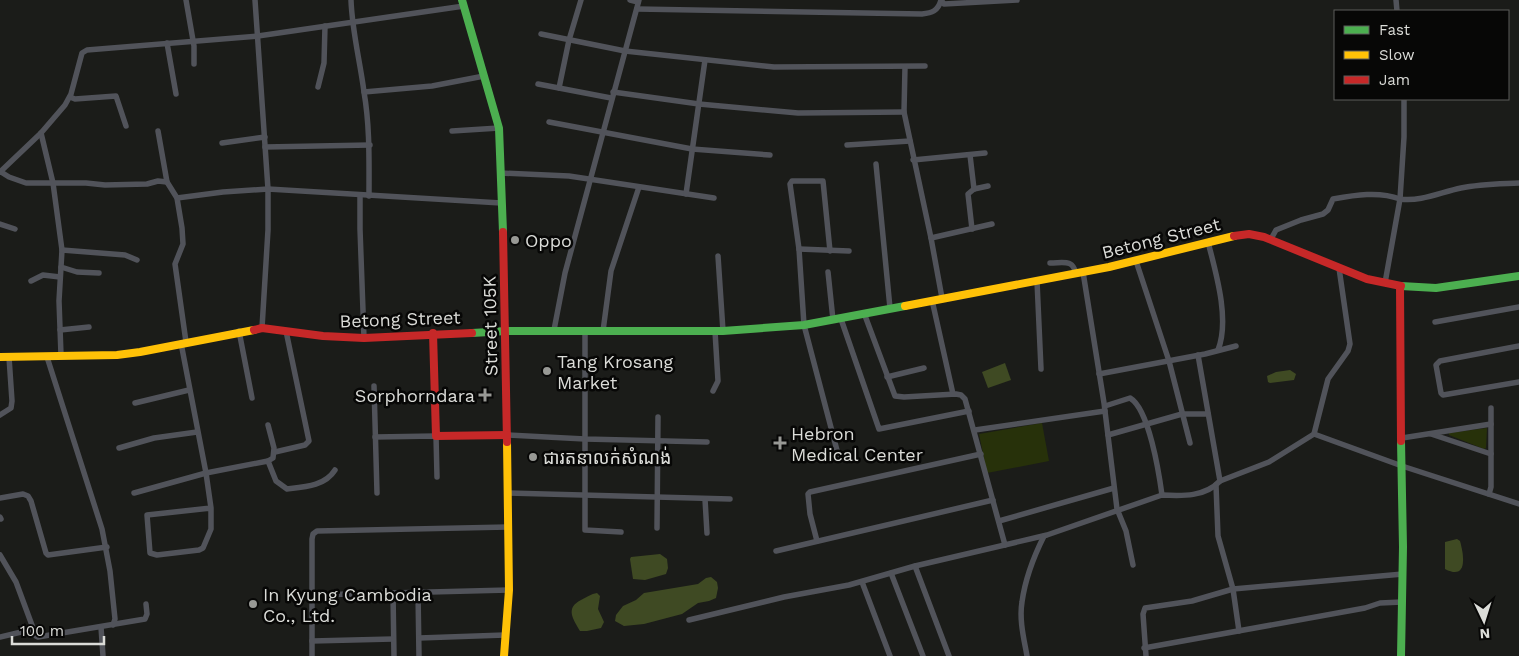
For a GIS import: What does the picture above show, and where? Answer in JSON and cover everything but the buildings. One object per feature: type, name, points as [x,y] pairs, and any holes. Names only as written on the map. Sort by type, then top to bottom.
[{"type":"street","points":[[186,0],[193,41],[194,64]]},
{"type":"street","points":[[255,0],[268,189],[268,230],[262,328]]},
{"type":"street","points":[[351,0],[352,22],[364,92],[370,145],[368,196]]},
{"type":"street","points":[[559,88],[569,40],[581,0]]},
{"type":"street","points":[[554,330],[565,273],[637,9],[638,1],[630,0]]},
{"type":"street","points":[[637,9],[922,14],[935,11],[939,7],[941,0],[944,4],[1018,0]]},
{"type":"street","points":[[167,182],[105,185],[53,182],[26,183],[0,172],[41,133],[70,97],[84,51],[258,36],[463,3]]},
{"type":"street","name":"Street 105K","points":[[463,3],[499,128],[506,330],[509,590],[504,656]]},
{"type":"street","points":[[318,87],[324,63],[325,26]]},
{"type":"street","points":[[541,34],[625,51],[774,67],[925,66]]},
{"type":"street","points":[[167,43],[176,94]]},
{"type":"street","points":[[686,194],[705,60]]},
{"type":"street","points":[[905,67],[904,112],[942,298]]},
{"type":"street","points":[[364,92],[422,87],[484,76]]},
{"type":"street","points":[[538,84],[612,95],[798,113],[904,112]]},
{"type":"street","points":[[70,97],[75,99],[116,96],[126,126]]},
{"type":"street","points":[[1385,283],[1400,198],[1404,144],[1404,100]]},
{"type":"street","points":[[549,122],[692,149],[770,155]]},
{"type":"street","points":[[452,132],[499,128]]},
{"type":"street","points":[[158,131],[167,182],[177,198],[183,244],[175,264],[183,342],[189,390],[206,473],[211,508],[211,529],[203,548],[199,550],[156,556],[150,553],[147,515],[211,508]]},
{"type":"street","points":[[41,133],[53,182],[62,250],[60,267],[61,355]]},
{"type":"street","points":[[222,143],[265,136]]},
{"type":"street","points":[[847,145],[910,141]]},
{"type":"street","points":[[265,146],[370,145]]},
{"type":"street","points":[[913,160],[985,153]]},
{"type":"street","points":[[970,155],[974,189]]},
{"type":"street","points":[[876,164],[890,308]]},
{"type":"street","points":[[500,173],[569,176],[714,198]]},
{"type":"street","points":[[830,251],[823,181],[791,182],[799,249],[804,325],[839,458]]},
{"type":"street","points":[[1270,239],[1276,230],[1323,214],[1328,210],[1333,199],[1370,194],[1394,196],[1408,200],[1421,199],[1460,188],[1487,184],[1519,183]]},
{"type":"street","points":[[972,229],[967,197],[970,191],[988,186]]},
{"type":"street","points":[[603,331],[611,271],[639,187]]},
{"type":"street","points":[[177,198],[268,189],[501,203]]},
{"type":"street","points":[[360,195],[364,338]]},
{"type":"street","points":[[0,224],[15,229]]},
{"type":"street","points":[[931,238],[992,224]]},
{"type":"street","name":"Betong Street","points":[[0,358],[117,355],[262,328],[323,336],[364,338],[506,330],[719,331],[804,325],[1080,273],[1241,234],[1252,234],[1270,239],[1339,268],[1400,286],[1423,288],[1447,287],[1519,276]]},
{"type":"street","points":[[1208,242],[1221,308],[1222,336],[1218,350]]},
{"type":"street","points":[[799,249],[849,251]]},
{"type":"street","points":[[62,250],[125,256],[137,260]]},
{"type":"street","points":[[713,391],[718,381],[718,256]]},
{"type":"street","points":[[1136,260],[1169,361],[1190,443]]},
{"type":"street","points":[[1050,263],[1072,264],[1080,273],[1105,409],[1117,510],[1126,532],[1133,565]]},
{"type":"street","points":[[60,267],[77,272],[99,272]]},
{"type":"street","points":[[689,620],[784,597],[862,582],[915,566],[1044,536],[1162,495],[1182,496],[1202,493],[1218,483],[1269,462],[1314,434],[1328,379],[1348,351],[1350,344],[1339,268]]},
{"type":"street","points":[[828,272],[837,319],[879,429],[969,411]]},
{"type":"street","points":[[31,281],[43,275],[60,277]]},
{"type":"street","points":[[1038,281],[1041,370]]},
{"type":"street","points":[[1400,286],[1403,574],[1401,656]]},
{"type":"street","points":[[932,300],[953,394]]},
{"type":"street","points":[[1435,322],[1519,307]]},
{"type":"street","points":[[864,314],[896,396],[953,394],[961,395],[965,400],[975,430],[1005,544]]},
{"type":"street","points":[[60,330],[89,327]]},
{"type":"street","points":[[239,331],[252,398]]},
{"type":"street","points":[[275,452],[305,445],[309,441],[286,331]]},
{"type":"street","points":[[585,331],[584,494],[586,531],[622,532]]},
{"type":"street","points":[[434,333],[437,477]]},
{"type":"street","points":[[1099,374],[1198,356],[1236,346]]},
{"type":"street","points":[[1519,346],[1440,361],[1436,365],[1443,395],[1519,382]]},
{"type":"street","points":[[1198,356],[1218,483],[1218,536],[1233,589],[1239,631]]},
{"type":"street","points":[[0,416],[11,408],[9,357]]},
{"type":"street","points":[[47,357],[107,547],[115,619],[113,625]]},
{"type":"street","points":[[887,377],[924,368]]},
{"type":"street","points":[[374,386],[377,493]]},
{"type":"street","points":[[135,403],[189,390]]},
{"type":"street","points":[[975,430],[1105,409],[1130,398],[1141,408],[1147,424],[1162,495]]},
{"type":"street","points":[[1489,494],[1491,487],[1490,408]]},
{"type":"street","points":[[1108,435],[1182,414],[1208,414]]},
{"type":"street","points":[[658,417],[658,528]]},
{"type":"street","points":[[1402,438],[1491,424]]},
{"type":"street","points":[[134,493],[206,473],[268,461],[273,458],[275,452],[268,426]]},
{"type":"street","points":[[119,448],[154,438],[197,432]]},
{"type":"street","points":[[1429,433],[1491,454]]},
{"type":"street","points":[[1314,434],[1402,466],[1519,504]]},
{"type":"street","points":[[375,437],[507,435],[707,442]]},
{"type":"street","points":[[817,541],[810,514],[809,492],[981,454]]},
{"type":"street","points":[[268,461],[276,481],[287,489],[324,482],[331,477],[335,470]]},
{"type":"street","points":[[998,520],[1114,488]]},
{"type":"street","points":[[508,493],[730,499]]},
{"type":"street","points":[[0,498],[23,494],[28,496],[48,555],[107,547]]},
{"type":"street","points":[[705,499],[707,533]]},
{"type":"street","points":[[776,551],[993,500]]},
{"type":"street","points":[[312,656],[312,540],[317,531],[508,527]]},
{"type":"street","points":[[1027,656],[1022,602],[1026,584],[1044,536]]},
{"type":"street","points":[[0,555],[16,582],[38,637],[145,618],[147,614],[146,604]]},
{"type":"street","points":[[915,566],[950,656]]},
{"type":"street","points":[[891,573],[923,656]]},
{"type":"street","points":[[1146,656],[1143,614],[1145,608],[1192,601],[1233,589],[1403,574]]},
{"type":"street","points":[[862,582],[890,656]]},
{"type":"street","points":[[312,595],[509,590]]},
{"type":"street","points":[[418,592],[419,656]]},
{"type":"street","points":[[393,593],[394,656]]},
{"type":"street","points":[[1144,648],[1365,608],[1380,603],[1402,602]]},
{"type":"street","points":[[101,627],[103,656]]},
{"type":"street","points":[[0,637],[34,629]]},
{"type":"street","points":[[419,638],[505,635]]},
{"type":"street","points":[[312,641],[393,639]]},
{"type":"shaded area","points":[[1005,363],[1011,380],[988,388],[982,372]]},
{"type":"shaded area","points":[[1290,370],[1296,374],[1294,380],[1268,382],[1267,376],[1276,372]]},
{"type":"shaded area","points":[[1042,423],[1049,461],[987,473],[979,434]]},
{"type":"shaded area","points":[[1487,428],[1486,448],[1484,449],[1449,435],[1449,433]]},
{"type":"shaded area","points":[[1457,539],[1460,541],[1463,565],[1458,572],[1452,572],[1445,569],[1445,542]]},
{"type":"shaded area","points":[[660,554],[667,559],[668,568],[666,574],[645,580],[633,579],[631,557]]},
{"type":"shaded area","points":[[711,577],[717,582],[716,598],[698,603],[682,614],[644,624],[624,626],[615,621],[616,615],[623,606],[636,600],[644,593],[698,584]]},
{"type":"shaded area","points":[[597,593],[600,596],[598,609],[604,622],[601,628],[580,631],[572,614],[573,607],[581,600]]},
{"type":"traffic: fast","points":[[462,0],[499,128],[503,232]]},
{"type":"traffic: fast","points":[[1401,286],[1436,288],[1519,276]]},
{"type":"traffic: fast","points":[[472,333],[506,331],[723,331],[804,325],[905,306]]},
{"type":"traffic: fast","points":[[1401,441],[1403,547],[1401,656]]},
{"type":"traffic: slow","points":[[905,306],[1109,267],[1234,236]]},
{"type":"traffic: slow","points":[[0,357],[117,355],[254,330]]},
{"type":"traffic: slow","points":[[504,656],[509,590],[507,442]]},
{"type":"traffic: jam","points":[[503,232],[507,442]]},
{"type":"traffic: jam","points":[[1234,236],[1249,234],[1264,237],[1367,279],[1401,286]]},
{"type":"traffic: jam","points":[[1400,286],[1401,441]]},
{"type":"traffic: jam","points":[[254,330],[262,328],[323,336],[364,338],[472,333]]},
{"type":"traffic: jam","points":[[433,333],[436,436],[507,435]]},
{"type":"place","name":"Oppo","points":[[515,240]]},
{"type":"place","name":"Tang Krosang Market","points":[[547,371]]},
{"type":"place","name":"Sorphorndara","points":[[485,395]]},
{"type":"place","name":"Hebron Medical Center","points":[[780,443]]},
{"type":"place","name":"ជារតនាលក់សំណង់","points":[[533,457]]},
{"type":"place","name":"In Kyung Cambodia Co., Ltd.","points":[[253,604]]}]
